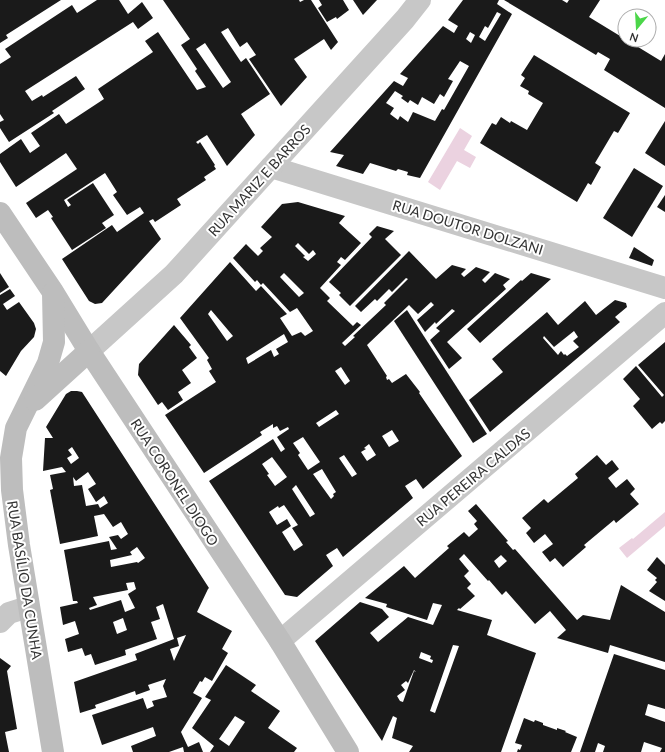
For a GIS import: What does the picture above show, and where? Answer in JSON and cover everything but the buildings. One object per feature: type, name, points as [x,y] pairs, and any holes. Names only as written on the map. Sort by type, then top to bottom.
[{"type":"street","name":"RUA MARIZ E BARROS","points":[[89,351],[174,274],[405,19],[420,0]]},
{"type":"street","name":"RUA DOUTOR DOLZANI","points":[[271,167],[665,288]]},
{"type":"street","name":"RUA CORONEL DIOGO","points":[[0,213],[280,641],[348,752]]},
{"type":"street","name":"RUA BASÍLIO DA CUNHA","points":[[53,292],[54,342],[48,362],[16,428],[11,464],[12,490],[28,607],[53,752]]},
{"type":"street","name":"RUA PEREIRA CALDAS","points":[[280,641],[665,313]]},
{"type":"street","name":"RUA BASÍLIO DA CUNHA","points":[[24,409],[89,351]]},
{"type":"street","points":[[0,622],[9,613],[28,607]]},
{"type":"shaded area","points":[[460,128],[472,136],[464,150],[476,157],[470,168],[457,161],[440,190],[428,182]]},
{"type":"shaded area","points":[[665,512],[665,526],[627,558],[619,548],[632,538],[633,539]]}]
